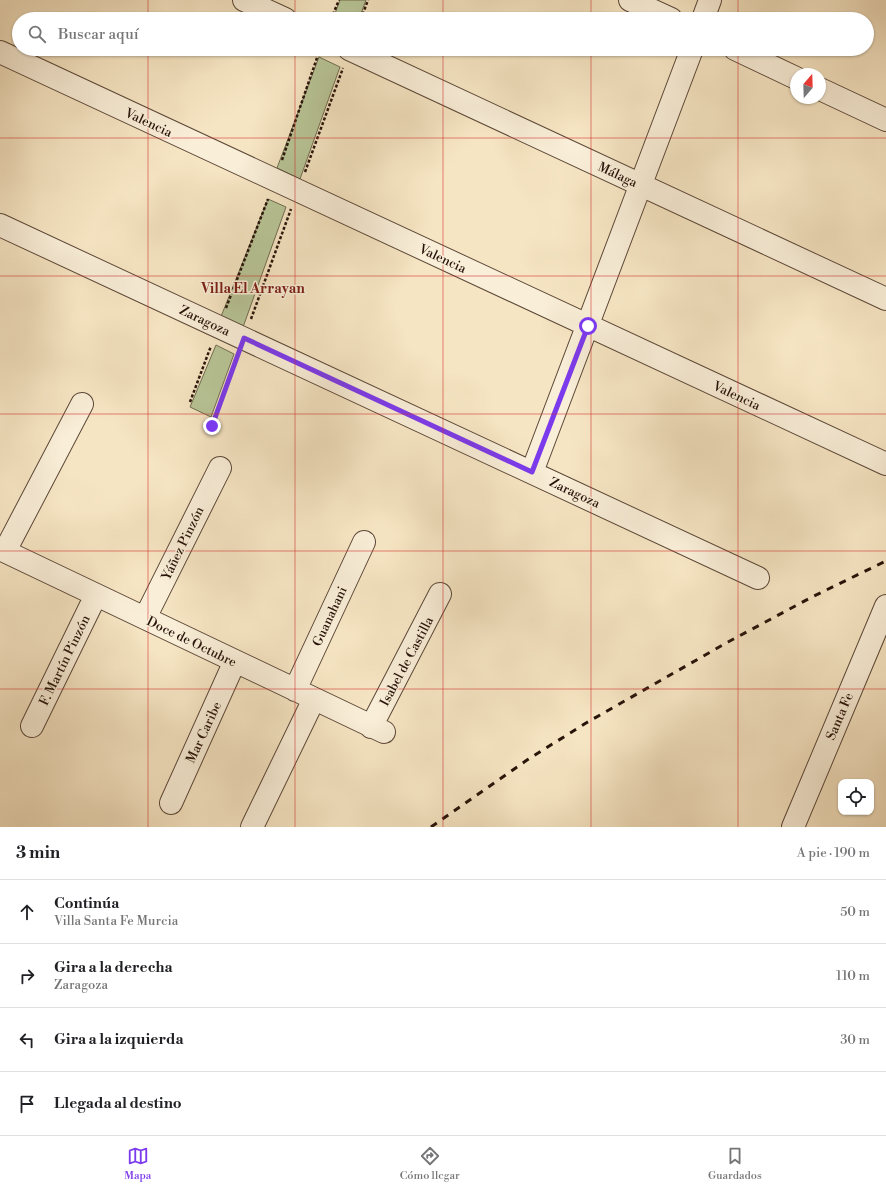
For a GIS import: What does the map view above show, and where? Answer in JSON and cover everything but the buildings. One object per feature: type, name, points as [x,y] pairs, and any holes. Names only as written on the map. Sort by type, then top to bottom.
[{"type":"street","points":[[244,0],[270,12]]},
{"type":"street","points":[[630,0],[656,12]]},
{"type":"street","points":[[706,12],[710,0]]},
{"type":"street","name":"Valencia","points":[[0,52],[886,464]]},
{"type":"street","name":"Málaga","points":[[365,56],[886,299]]},
{"type":"street","points":[[532,472],[689,56]]},
{"type":"street","points":[[750,56],[790,75]]},
{"type":"street","points":[[826,92],[886,120]]},
{"type":"street","name":"Zaragoza","points":[[0,225],[758,578]]},
{"type":"street","points":[[2,550],[82,404]]},
{"type":"street","name":"Yáñez Pinzón","points":[[145,618],[220,468]]},
{"type":"street","name":"Guanahani","points":[[295,690],[364,542]]},
{"type":"street","name":"Doce de Octubre","points":[[2,550],[378,730]]},
{"type":"street","name":"Isabel de Castilla","points":[[378,730],[440,594]]},
{"type":"street","name":"F. Martín Pinzón","points":[[32,726],[96,595]]},
{"type":"street","name":"Santa Fe","points":[[793,827],[886,606]]},
{"type":"street","name":"Mar Caribe","points":[[171,802],[235,662]]},
{"type":"street","points":[[252,827],[314,699]]},
{"type":"path","points":[[334,12],[338,0]]},
{"type":"path","points":[[364,12],[368,0]]},
{"type":"path","points":[[190,402],[275,180],[318,56]]},
{"type":"path","points":[[212,426],[347,56]]},
{"type":"green space","points":[[340,0],[366,0],[362,12],[336,12]]},
{"type":"green space","points":[[319,57],[340,67],[300,179],[277,168]]},
{"type":"green space","points":[[268,199],[286,207],[242,330],[220,319]]},
{"type":"green space","points":[[216,345],[234,354],[211,417],[190,407]]},
{"type":"railway","points":[[431,827],[527,760],[586,723],[728,642],[812,597],[886,561]]},
{"type":"district","name":"Villa El Arrayan","points":[[253,288]]},
{"type":"route","points":[[212,426],[244,338],[532,472],[588,326]]}]
